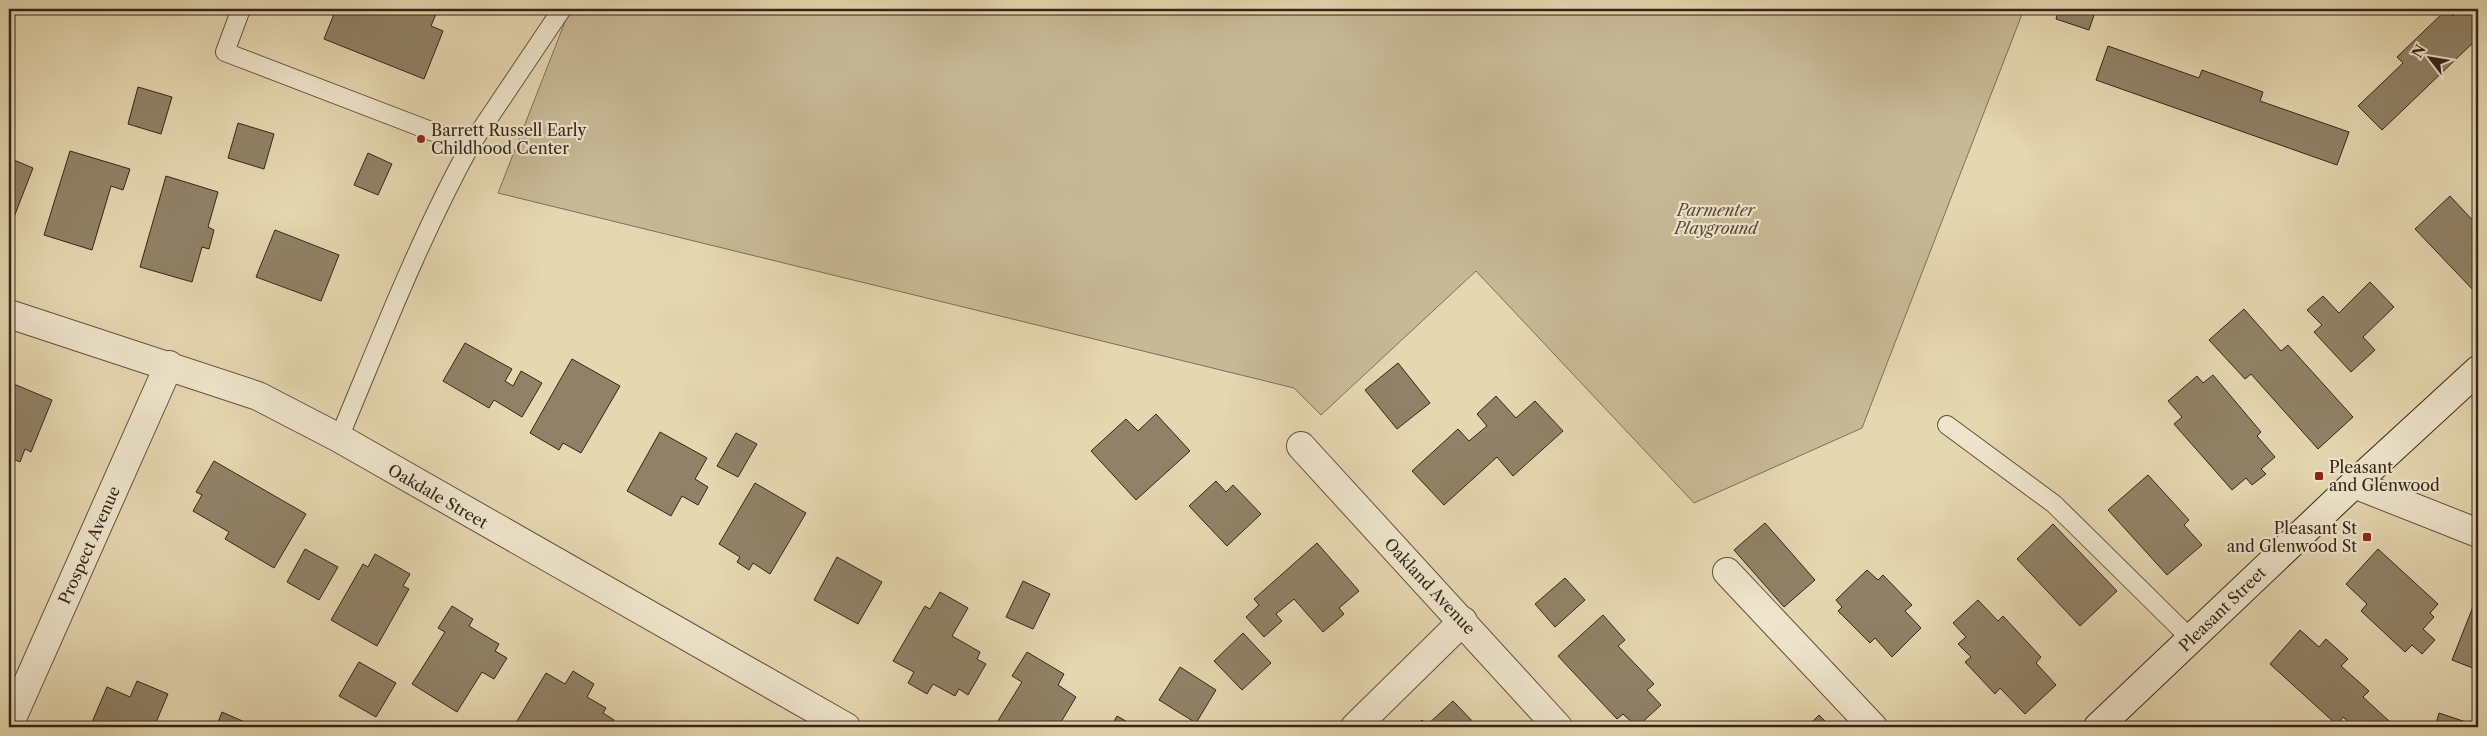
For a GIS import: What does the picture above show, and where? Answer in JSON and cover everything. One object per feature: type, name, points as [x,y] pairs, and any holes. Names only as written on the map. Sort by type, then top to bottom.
[{"type":"street","name":"Oakdale Street","points":[[9,314],[169,365],[258,396],[339,438],[846,727]]},
{"type":"street","name":"Prospect Avenue","points":[[9,725],[169,365]]},
{"type":"street","name":"Pleasant Street","points":[[2098,727],[2354,484],[2478,370]]},
{"type":"street","name":"Oakland Avenue","points":[[1301,446],[1558,727]]},
{"type":"street","points":[[2354,484],[2478,533]]},
{"type":"street","points":[[1727,572],[1873,727]]},
{"type":"street","points":[[1355,727],[1463,621]]},
{"type":"lane","points":[[240,9],[225,52],[470,146]]},
{"type":"lane","points":[[339,438],[408,273],[442,199],[470,146],[562,9]]},
{"type":"lane","points":[[1947,425],[2054,504],[2191,639]]},
{"type":"green space","name":"Parmenter Playground","points":[[570,9],[2024,9],[1862,428],[1694,503],[1476,271],[1321,415],[1294,388],[498,193]]},
{"type":"building","points":[[336,9],[438,9],[431,26],[443,31],[424,79],[324,39]]},
{"type":"building","points":[[2059,9],[2096,9],[2089,30],[2056,19]]},
{"type":"building","points":[[2447,9],[2453,16],[2461,9],[2478,9],[2478,38],[2382,130],[2358,106],[2403,63],[2397,57]]},
{"type":"building","points":[[2108,46],[2199,78],[2202,70],[2263,92],[2260,101],[2349,132],[2337,165],[2096,80]]},
{"type":"building","points":[[138,87],[172,97],[161,134],[128,124]]},
{"type":"building","points":[[238,123],[274,134],[264,169],[228,158]]},
{"type":"building","points":[[70,151],[130,169],[123,190],[111,186],[92,250],[44,235]]},
{"type":"building","points":[[368,153],[392,164],[378,195],[354,185]]},
{"type":"building","points":[[9,158],[33,168],[14,217],[9,215]]},
{"type":"building","points":[[166,176],[218,192],[208,227],[214,230],[209,249],[202,247],[192,282],[140,267]]},
{"type":"building","points":[[2450,196],[2478,226],[2478,287],[2474,291],[2415,229]]},
{"type":"building","points":[[275,230],[339,255],[321,301],[256,277]]},
{"type":"building","points":[[2370,282],[2394,307],[2363,337],[2375,350],[2351,372],[2314,332],[2322,325],[2307,310],[2323,296],[2339,313]]},
{"type":"building","points":[[2244,309],[2281,351],[2288,345],[2353,417],[2318,449],[2251,374],[2245,379],[2209,340]]},
{"type":"building","points":[[465,343],[512,369],[505,381],[513,386],[521,371],[542,383],[522,417],[494,400],[489,408],[443,381]]},
{"type":"building","points":[[572,359],[620,386],[581,453],[563,443],[559,450],[530,433]]},
{"type":"building","points":[[1398,363],[1430,403],[1397,429],[1365,390]]},
{"type":"building","points":[[2213,375],[2261,432],[2257,436],[2275,457],[2261,469],[2266,474],[2252,485],[2246,478],[2232,490],[2174,424],[2182,417],[2168,401],[2197,376],[2203,383]]},
{"type":"building","points":[[9,382],[52,400],[31,452],[25,449],[20,462],[9,457]]},
{"type":"building","points":[[1496,396],[1516,418],[1535,401],[1563,431],[1513,476],[1497,457],[1444,505],[1412,471],[1458,429],[1469,441],[1487,426],[1477,414]]},
{"type":"building","points":[[1156,414],[1190,451],[1136,500],[1091,451],[1126,419],[1138,431]]},
{"type":"building","points":[[660,432],[707,458],[695,479],[708,487],[698,505],[682,496],[671,516],[627,491]]},
{"type":"building","points":[[736,433],[757,444],[738,477],[717,466]]},
{"type":"building","points":[[214,461],[306,514],[274,568],[225,539],[229,532],[193,511],[202,495],[196,492]]},
{"type":"building","points":[[2148,475],[2189,520],[2184,525],[2202,545],[2167,575],[2108,510]]},
{"type":"building","points":[[1216,481],[1226,492],[1233,485],[1261,514],[1227,546],[1189,506]]},
{"type":"building","points":[[755,483],[806,513],[770,574],[753,563],[749,570],[737,562],[740,557],[719,544]]},
{"type":"building","points":[[1765,523],[1815,580],[1784,607],[1734,550]]},
{"type":"building","points":[[2053,524],[2117,591],[2080,626],[2017,559]]},
{"type":"building","points":[[1317,543],[1359,591],[1339,608],[1344,614],[1323,632],[1294,599],[1276,614],[1282,621],[1264,637],[1246,617],[1259,605],[1254,599]]},
{"type":"building","points":[[305,549],[338,567],[319,600],[287,582]]},
{"type":"building","points":[[2378,549],[2438,604],[2430,613],[2434,617],[2423,629],[2435,640],[2422,654],[2412,645],[2405,652],[2361,611],[2367,604],[2346,584]]},
{"type":"building","points":[[375,554],[410,574],[403,586],[409,589],[377,646],[331,620],[363,564],[368,567]]},
{"type":"building","points":[[837,557],[882,582],[858,624],[814,600]]},
{"type":"building","points":[[1867,570],[1878,580],[1883,575],[1912,605],[1905,611],[1921,628],[1892,657],[1875,638],[1870,643],[1838,611],[1842,607],[1836,600]]},
{"type":"building","points":[[1565,578],[1585,600],[1555,627],[1535,604]]},
{"type":"building","points":[[1023,581],[1050,594],[1033,629],[1006,617]]},
{"type":"building","points":[[940,592],[968,608],[952,636],[980,652],[977,659],[986,664],[968,695],[959,689],[955,696],[933,684],[927,694],[908,683],[914,672],[893,661],[925,606],[930,609]]},
{"type":"building","points":[[2478,594],[2478,670],[2452,660]]},
{"type":"building","points":[[1978,600],[1998,621],[2003,616],[2041,657],[2036,663],[2056,685],[2025,714],[2000,688],[1995,694],[1965,662],[1971,657],[1958,644],[1966,637],[1953,623]]},
{"type":"building","points":[[452,606],[473,619],[469,626],[499,644],[495,651],[507,658],[494,679],[482,672],[457,712],[412,684],[445,632],[438,628]]},
{"type":"building","points":[[1603,615],[1625,640],[1618,646],[1654,684],[1647,690],[1661,705],[1637,727],[1623,714],[1617,719],[1558,656]]},
{"type":"building","points":[[2300,630],[2319,647],[2326,639],[2348,659],[2341,666],[2369,691],[2363,697],[2389,721],[2384,727],[2354,727],[2343,717],[2337,725],[2270,664]]},
{"type":"building","points":[[1243,633],[1271,663],[1242,690],[1214,661]]},
{"type":"building","points":[[1027,652],[1064,674],[1058,685],[1076,697],[1058,727],[1003,727],[996,724],[1022,682],[1012,676]]},
{"type":"building","points":[[359,662],[396,683],[376,717],[339,696]]},
{"type":"building","points":[[1180,667],[1216,690],[1196,723],[1159,700]]},
{"type":"building","points":[[573,671],[594,684],[587,697],[606,708],[603,713],[614,720],[610,727],[514,726],[546,673],[565,684]]},
{"type":"building","points":[[137,681],[168,694],[154,727],[90,727],[107,687],[130,697]]},
{"type":"building","points":[[1453,701],[1478,727],[1413,727],[1422,720],[1427,725]]},
{"type":"building","points":[[222,712],[256,727],[216,727]]},
{"type":"building","points":[[2439,713],[2478,726],[2478,727],[2435,727]]},
{"type":"building","points":[[1819,715],[1831,727],[1807,727]]},
{"type":"building","points":[[1117,716],[1136,727],[1111,727]]},
{"type":"building","points":[[1141,722],[1149,727],[1138,727]]},
{"type":"place","name":"Barrett Russell Early Childhood Center","points":[[421,139]]},
{"type":"place","name":"Pleasant and Glenwood","points":[[2319,476]]},
{"type":"place","name":"Pleasant St and Glenwood St","points":[[2367,537]]}]
